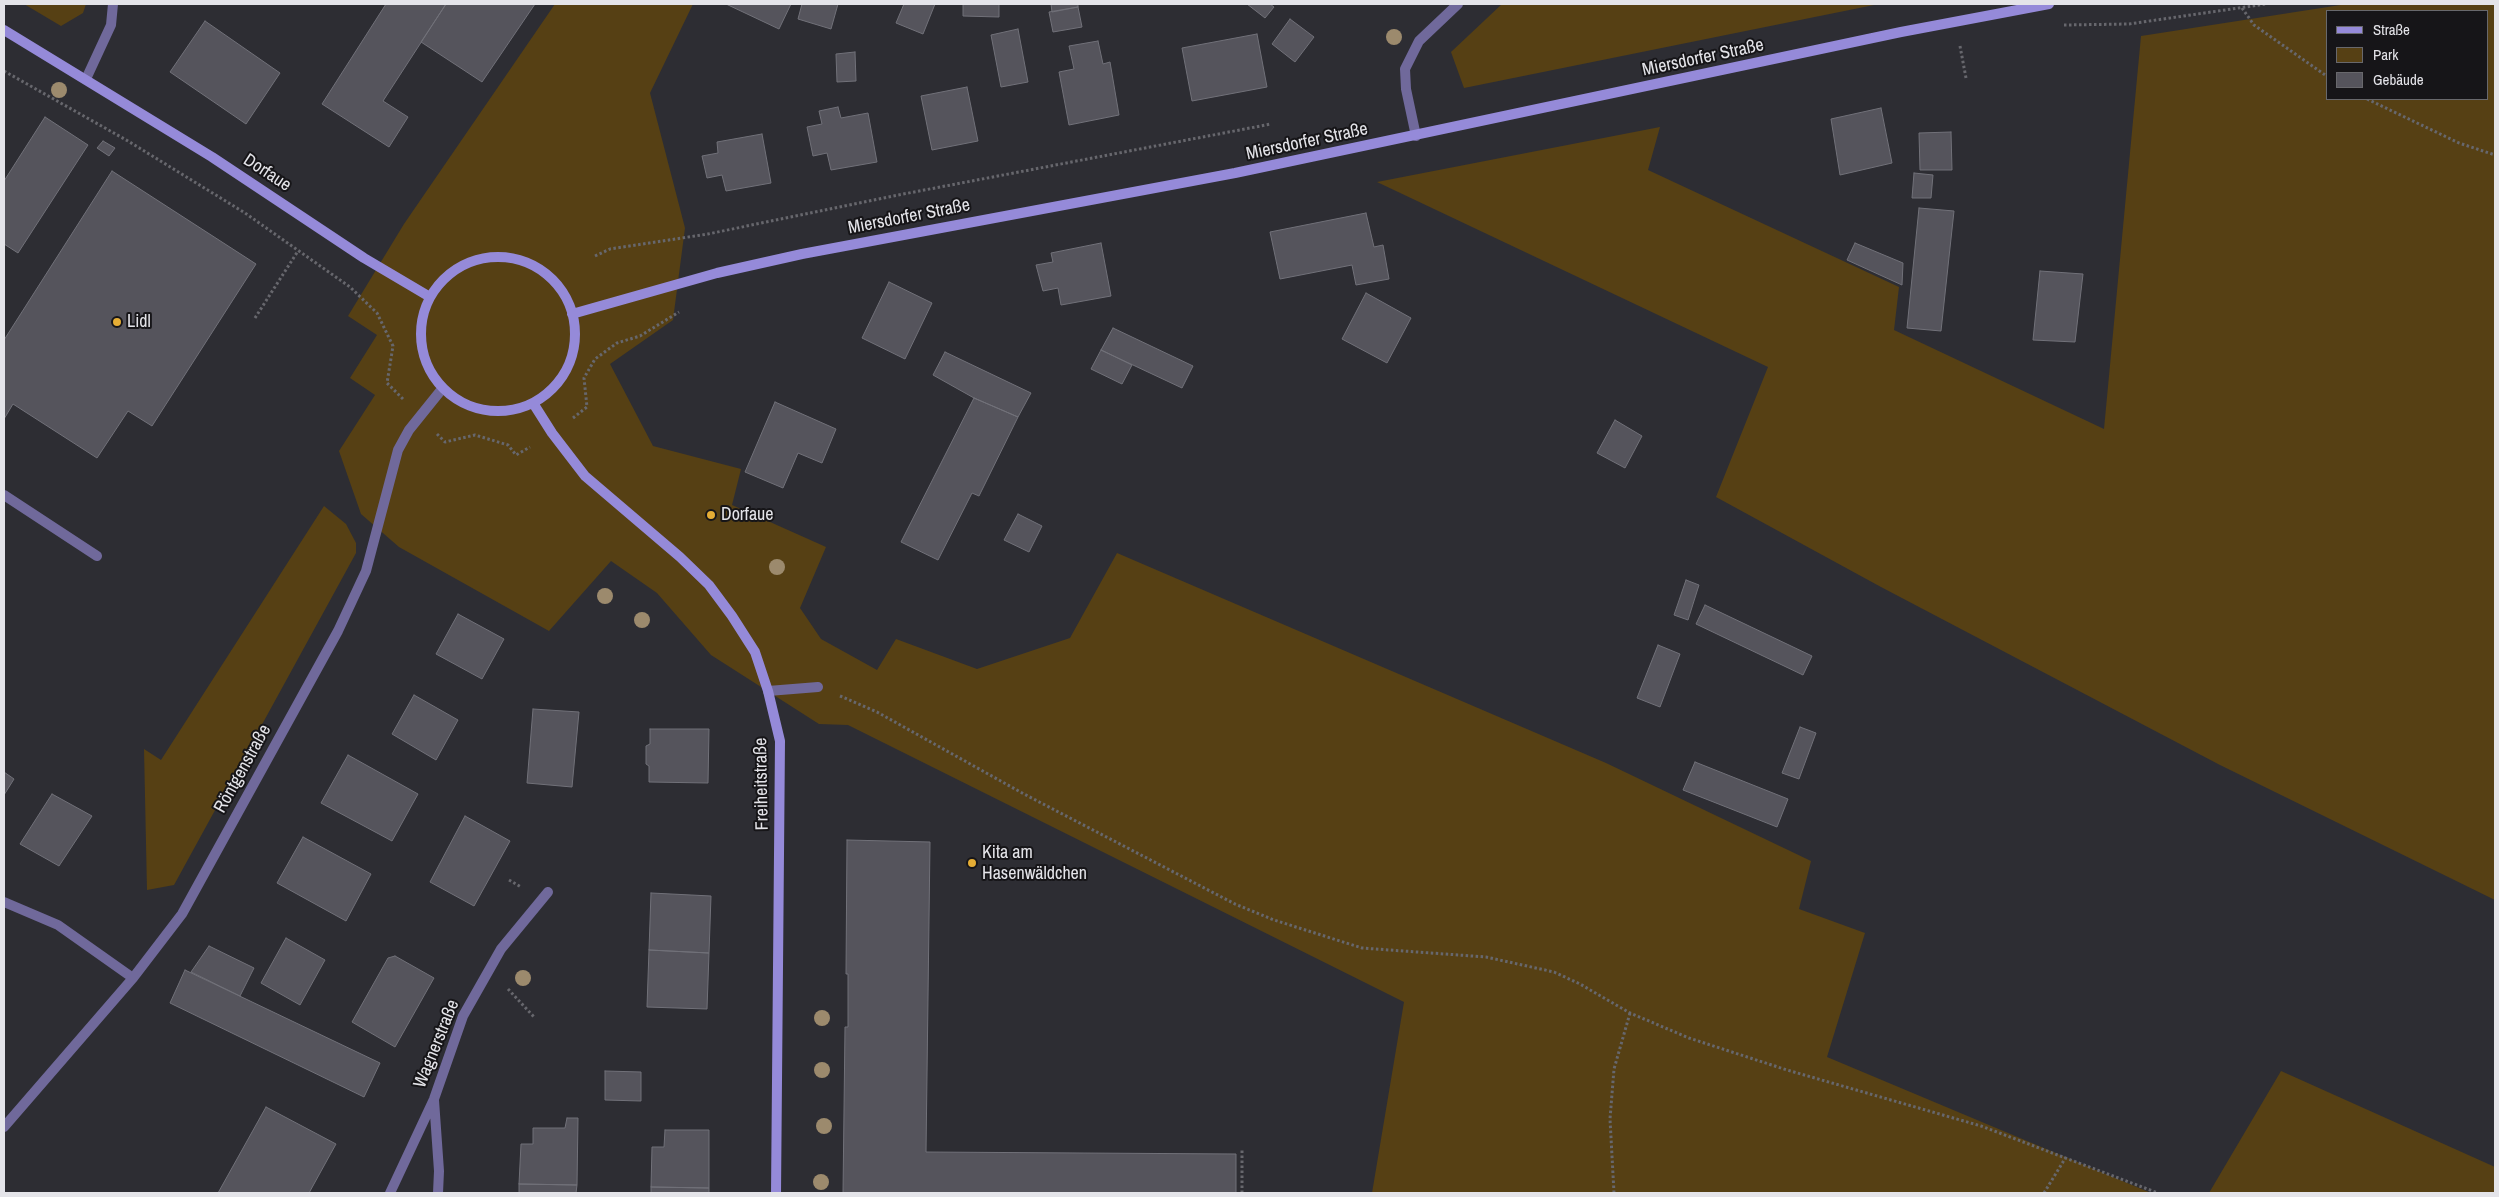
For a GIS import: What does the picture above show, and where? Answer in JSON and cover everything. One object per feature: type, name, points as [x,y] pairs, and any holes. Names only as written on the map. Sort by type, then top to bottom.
[{"type":"street","points":[[86,79],[111,25],[113,4]]},
{"type":"street","points":[[1416,136],[1406,89],[1405,68],[1419,41],[1458,4]]},
{"type":"street","name":"Miersdorfer Straße","points":[[572,314],[717,273],[793,256],[1235,173],[1901,32],[2049,4]]},
{"type":"street","name":"Dorfaue","points":[[4,30],[212,157],[391,275],[430,297]]},
{"type":"street","points":[[512,258],[542,271],[555,282],[566,297],[572,314],[574,342],[566,371],[557,384],[533,403],[518,409],[485,411],[455,400],[442,389],[425,362],[421,345],[423,312],[430,297],[450,273],[464,264],[479,259],[512,258]]},
{"type":"street","name":"Röntgenstraße","points":[[4,1127],[33,1090],[133,978],[182,914],[328,649],[366,571],[398,450],[409,430],[442,389]]},
{"type":"street","name":"Freiheitstraße","points":[[533,403],[552,433],[585,476],[680,557],[709,586],[732,616],[755,652],[768,691],[780,741],[776,1193]]},
{"type":"street","points":[[4,495],[97,556]]},
{"type":"street","points":[[768,691],[818,687]]},
{"type":"street","name":"Wagnerstraße","points":[[390,1193],[434,1099],[463,1016],[502,949],[548,892]]},
{"type":"street","points":[[4,902],[58,925],[133,978]]},
{"type":"street","points":[[434,1099],[440,1171],[438,1193]]},
{"type":"path","points":[[2129,24],[2266,4]]},
{"type":"path","points":[[2242,8],[2254,25],[2326,76]]},
{"type":"path","points":[[1960,45],[1966,78]]},
{"type":"path","points":[[4,71],[128,141],[245,213],[350,287],[377,313],[393,346],[388,383]]},
{"type":"path","points":[[2369,100],[2459,143],[2495,155]]},
{"type":"path","points":[[594,256],[610,249],[708,234],[893,196],[1272,124]]},
{"type":"path","points":[[255,318],[298,251]]},
{"type":"path","points":[[818,687],[877,712],[1024,794],[1234,904],[1274,920],[1362,948],[1486,956],[1554,972],[1580,984],[1630,1013],[1689,1038],[1788,1070],[1981,1126],[2158,1193]]},
{"type":"path","points":[[490,968],[535,1018]]},
{"type":"path","points":[[1614,1193],[1610,1118],[1614,1069],[1630,1013]]},
{"type":"path","points":[[1242,1149],[1242,1193]]},
{"type":"path","points":[[2044,1193],[2066,1157]]},
{"type":"green space","points":[[24,4],[86,4],[83,13],[61,26]]},
{"type":"green space","points":[[555,4],[693,4],[650,93],[685,228],[673,320],[610,364],[653,446],[741,469],[732,505],[826,547],[800,608],[821,639],[877,670],[896,639],[977,669],[1070,638],[1117,553],[1606,763],[1811,861],[1799,909],[1865,933],[1827,1057],[2151,1193],[1372,1193],[1404,1002],[848,725],[819,724],[711,655],[657,593],[611,561],[549,631],[399,547],[361,514],[339,451],[375,395],[350,378],[377,335],[348,316],[404,224]]},
{"type":"green space","points":[[1502,4],[1879,4],[1464,88],[1451,52]]},
{"type":"green space","points":[[2347,4],[2495,4],[2495,900],[2220,765],[1881,587],[1716,497],[1768,367],[1377,182],[1660,127],[1648,170],[1899,287],[1894,330],[2104,429],[2141,36]]},
{"type":"green space","points":[[324,506],[346,524],[356,543],[356,553],[174,885],[147,890],[144,749],[161,760]]},
{"type":"green space","points":[[2281,1071],[2495,1167],[2495,1193],[2209,1193]]},
{"type":"building","points":[[386,4],[446,4],[383,101],[408,117],[389,147],[322,104]]},
{"type":"building","points":[[446,4],[535,4],[482,82],[421,42]]},
{"type":"building","points":[[726,4],[791,4],[779,29]]},
{"type":"building","points":[[802,4],[838,4],[831,29],[798,19]]},
{"type":"building","points":[[904,4],[935,4],[923,34],[896,23]]},
{"type":"building","points":[[963,4],[999,4],[999,17],[963,16]]},
{"type":"building","points":[[1051,4],[1078,4],[1078,7],[1052,12]]},
{"type":"building","points":[[1247,4],[1270,4],[1274,7],[1265,18]]},
{"type":"building","points":[[1078,7],[1082,27],[1053,32],[1049,12]]},
{"type":"building","points":[[1290,19],[1314,37],[1295,62],[1272,44]]},
{"type":"building","points":[[205,21],[280,73],[246,124],[170,72]]},
{"type":"building","points":[[1018,29],[1028,82],[1001,87],[991,35]]},
{"type":"building","points":[[1257,34],[1267,87],[1192,101],[1182,48]]},
{"type":"building","points":[[1098,41],[1103,64],[1110,62],[1119,115],[1069,125],[1059,72],[1074,69],[1069,46]]},
{"type":"building","points":[[855,52],[856,81],[837,82],[836,54]]},
{"type":"building","points":[[967,87],[978,141],[932,150],[921,96]]},
{"type":"building","points":[[838,107],[841,118],[868,113],[877,162],[831,170],[827,153],[813,156],[807,127],[822,124],[819,111]]},
{"type":"building","points":[[1881,108],[1892,163],[1840,175],[1831,119]]},
{"type":"building","points":[[45,117],[88,145],[18,253],[4,244],[4,181]]},
{"type":"building","points":[[1951,132],[1952,170],[1920,170],[1919,133]]},
{"type":"building","points":[[762,134],[771,183],[726,191],[722,175],[707,178],[702,156],[718,153],[717,142]]},
{"type":"building","points":[[103,141],[115,148],[109,156],[97,148]]},
{"type":"building","name":"Lidl","points":[[112,171],[256,264],[152,426],[128,411],[97,458],[13,404],[4,419],[4,340]]},
{"type":"building","points":[[1914,173],[1933,175],[1931,198],[1912,198]]},
{"type":"building","points":[[1919,208],[1954,211],[1941,331],[1907,328]]},
{"type":"building","points":[[1366,213],[1374,247],[1383,245],[1389,279],[1356,285],[1352,265],[1280,279],[1270,232]]},
{"type":"building","points":[[1101,243],[1111,296],[1061,305],[1058,288],[1043,291],[1036,265],[1053,262],[1051,253]]},
{"type":"building","points":[[1855,243],[1903,263],[1902,285],[1847,260]]},
{"type":"building","points":[[2040,271],[2083,274],[2075,342],[2033,340]]},
{"type":"building","points":[[889,282],[932,303],[905,359],[862,338]]},
{"type":"building","points":[[1366,293],[1411,318],[1387,363],[1342,339]]},
{"type":"building","points":[[1113,328],[1193,366],[1182,388],[1101,350]]},
{"type":"building","points":[[1101,350],[1132,365],[1122,384],[1091,369]]},
{"type":"building","points":[[945,352],[1031,393],[1018,417],[974,398],[933,375]]},
{"type":"building","points":[[974,398],[1018,417],[979,496],[972,493],[938,560],[901,542]]},
{"type":"building","points":[[775,402],[836,429],[822,463],[798,453],[783,488],[745,472]]},
{"type":"building","points":[[1615,420],[1642,436],[1625,468],[1597,453]]},
{"type":"building","points":[[1018,514],[1042,526],[1029,552],[1004,540]]},
{"type":"building","points":[[1686,580],[1699,585],[1688,620],[1674,615]]},
{"type":"building","points":[[1705,605],[1812,656],[1803,675],[1696,624]]},
{"type":"building","points":[[458,614],[504,639],[482,679],[436,654]]},
{"type":"building","points":[[1658,645],[1680,654],[1660,707],[1637,698]]},
{"type":"building","points":[[414,695],[458,720],[436,760],[392,734]]},
{"type":"building","points":[[533,709],[579,712],[572,787],[527,783]]},
{"type":"building","points":[[1800,727],[1816,733],[1799,779],[1782,773]]},
{"type":"building","points":[[650,729],[709,729],[708,783],[649,782],[646,746],[650,744]]},
{"type":"building","points":[[348,755],[418,794],[392,841],[321,803]]},
{"type":"building","points":[[1695,762],[1788,799],[1777,827],[1683,790]]},
{"type":"building","points":[[4,772],[14,779],[4,795]]},
{"type":"building","points":[[52,794],[92,816],[59,866],[20,844]]},
{"type":"building","points":[[465,816],[510,841],[474,906],[430,882]]},
{"type":"building","points":[[303,837],[371,874],[346,921],[277,883]]},
{"type":"building","name":"Kita am Hasenwäldchen","points":[[847,840],[930,842],[926,1152],[1236,1154],[1236,1193],[843,1193],[845,1027],[848,1027],[848,974],[846,974]]},
{"type":"building","points":[[651,893],[711,896],[709,953],[649,950]]},
{"type":"building","points":[[286,938],[325,960],[300,1005],[261,983]]},
{"type":"building","points":[[209,946],[254,968],[240,996],[191,972]]},
{"type":"building","points":[[649,950],[709,953],[707,1009],[647,1007]]},
{"type":"building","points":[[395,956],[434,978],[395,1047],[352,1022],[388,958]]},
{"type":"building","points":[[185,970],[380,1063],[364,1097],[170,1003]]},
{"type":"building","points":[[605,1071],[641,1072],[641,1101],[605,1100]]},
{"type":"building","points":[[266,1107],[336,1144],[309,1193],[218,1193]]},
{"type":"building","points":[[567,1118],[578,1118],[577,1185],[519,1184],[521,1144],[533,1144],[533,1128],[565,1128]]},
{"type":"building","points":[[665,1130],[709,1130],[709,1188],[651,1187],[652,1147],[664,1147]]},
{"type":"building","points":[[519,1184],[577,1185],[576,1193],[519,1193]]},
{"type":"building","points":[[651,1187],[709,1188],[709,1193],[651,1193]]},
{"type":"place","name":"Lidl","points":[[117,322]]},
{"type":"place","name":"Dorfaue","points":[[711,515]]},
{"type":"place","name":"Kita am Hasenwäldchen","points":[[972,863]]}]
